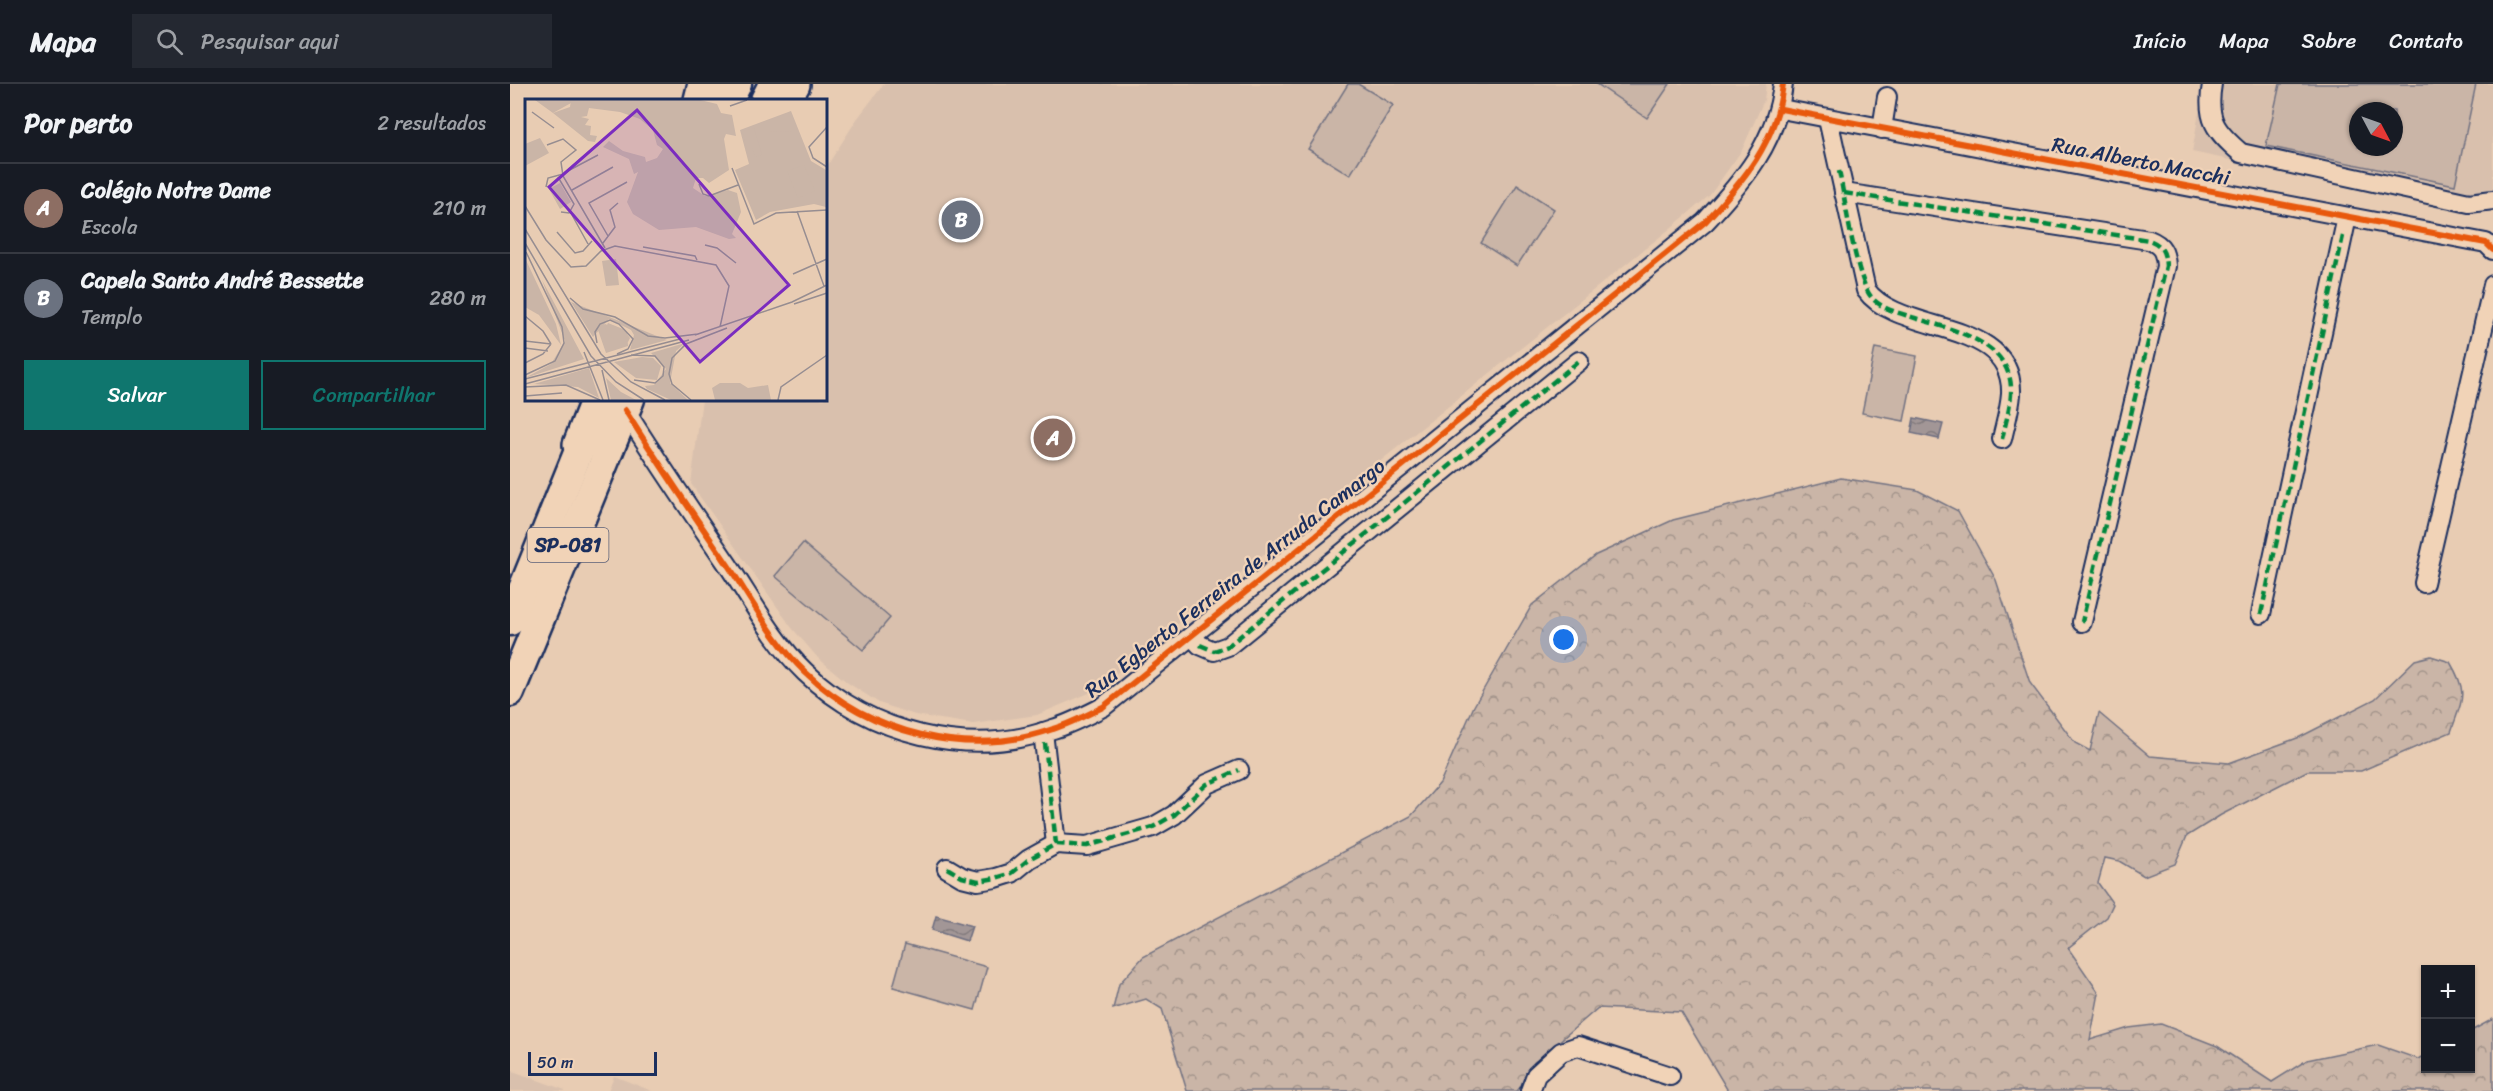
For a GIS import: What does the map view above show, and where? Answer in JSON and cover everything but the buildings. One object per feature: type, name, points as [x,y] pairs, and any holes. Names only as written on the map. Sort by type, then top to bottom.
[{"type":"highway","points":[[701,99],[705,84]]},
{"type":"highway","points":[[784,99],[793,84]]},
{"type":"highway","points":[[580,445],[613,402]]},
{"type":"main road","points":[[730,99],[737,84]]},
{"type":"main road","points":[[766,99],[773,84]]},
{"type":"main road","name":"SP-081","points":[[510,692],[613,402]]},
{"type":"main road","name":"SP-081","points":[[510,621],[580,445]]},
{"type":"street","name":"Rua Egberto Ferreira de Arruda Camargo","points":[[613,402],[774,634],[804,671],[838,700],[880,722],[927,737],[959,742],[996,742],[1043,732],[1103,707],[1705,222],[1741,183],[1766,143],[1780,109],[1784,84]]},
{"type":"street","points":[[2212,84],[2210,100],[2213,119],[2220,135],[2241,153],[2469,203],[2493,200]]},
{"type":"street","points":[[1882,129],[1887,97]]},
{"type":"street","name":"Rua Alberto Macchi","points":[[1780,109],[2486,243],[2493,250]]},
{"type":"street","points":[[1828,119],[1862,279],[1872,298],[1891,310],[1978,339],[1998,356],[2010,381],[2011,394],[2002,439]]},
{"type":"street","points":[[1844,193],[2149,240],[2159,244],[2166,254],[2163,277],[2082,622]]},
{"type":"street","points":[[2261,614],[2347,217]]},
{"type":"street","points":[[2424,583],[2493,285]]},
{"type":"street","points":[[1192,636],[1200,645],[1214,651],[1228,646],[1579,361]]},
{"type":"street","points":[[1043,732],[1056,844]]},
{"type":"street","points":[[947,868],[962,878],[978,881],[996,878],[1012,873],[1029,859],[1056,844],[1087,846],[1153,827],[1174,815],[1207,784],[1239,770]]},
{"type":"street","points":[[1530,1091],[1536,1075],[1561,1052],[1578,1046],[1670,1076]]},
{"type":"shaded area","points":[[884,84],[1766,84],[1764,100],[1742,150],[1710,195],[1672,227],[1094,691],[1037,715],[973,724],[915,715],[879,703],[848,683],[818,658],[792,628],[691,484],[702,400],[826,400],[826,167],[857,119]]},
{"type":"shaded area","points":[[2204,84],[2493,84],[2493,211],[2482,213],[2192,152]]},
{"type":"shaded area","points":[[510,1070],[565,1090],[565,1091],[510,1091]]},
{"type":"shaded area","points":[[614,1076],[652,1091],[608,1091]]},
{"type":"green space","points":[[1348,84],[1358,84],[1393,105],[1350,175],[1308,149]]},
{"type":"green space","points":[[1597,84],[1670,84],[1647,118]]},
{"type":"green space","points":[[2280,84],[2476,84],[2455,185],[2266,146]]},
{"type":"green space","points":[[1517,185],[1554,209],[1517,266],[1481,243]]},
{"type":"green space","points":[[1875,348],[1917,356],[1904,421],[1862,413]]},
{"type":"green space","points":[[1841,478],[1917,490],[1958,511],[1996,580],[2030,683],[2075,743],[2090,751],[2099,713],[2150,756],[2229,763],[2300,737],[2375,699],[2415,660],[2431,656],[2450,662],[2462,690],[2461,704],[2451,732],[2361,771],[2307,771],[2221,815],[2187,836],[2175,864],[2144,876],[2119,861],[2105,858],[2098,883],[2113,904],[2107,917],[2068,948],[2099,993],[2090,1040],[2129,1028],[2161,1024],[2217,1046],[2272,1082],[2307,1060],[2378,1045],[2418,1059],[2421,1057],[2421,1073],[2475,1073],[2475,1029],[2493,1019],[2493,1091],[1726,1091],[1727,1089],[1681,1012],[1598,1008],[1556,1044],[1517,1091],[1187,1091],[1162,1009],[1146,999],[1113,1009],[1119,984],[1143,957],[1411,816],[1440,783],[1474,706],[1532,605],[1596,555],[1673,520]]},
{"type":"green space","points":[[803,543],[890,618],[863,650],[775,576]]},
{"type":"green space","points":[[905,944],[987,967],[975,1010],[893,987]]},
{"type":"water","points":[[1914,418],[1943,424],[1939,439],[1911,433]]},
{"type":"water","points":[[936,916],[972,926],[967,941],[932,930]]},
{"type":"marked path","points":[[1839,171],[1856,259],[1861,276],[1873,299],[1892,311],[1978,341],[1992,350],[2003,362],[2009,376],[2011,394],[2002,439]]},
{"type":"marked path","points":[[1844,193],[2149,240],[2162,250],[2166,266],[2082,622]]},
{"type":"marked path","points":[[2261,614],[2343,236]]},
{"type":"marked path","points":[[1200,645],[1214,651],[1228,646],[1579,361]]},
{"type":"marked path","points":[[1045,743],[1056,844]]},
{"type":"marked path","points":[[947,868],[962,877],[978,881],[996,878],[1012,873],[1029,859],[1056,844],[1087,846],[1153,827],[1174,815],[1207,784],[1239,770]]},
{"type":"cycle path","points":[[625,410],[773,634],[805,672],[831,693],[859,711],[890,725],[922,735],[954,740],[988,741],[1021,738],[1053,729],[1103,707],[1705,222],[1745,176],[1766,142],[1774,124],[1783,84]]},
{"type":"cycle path","points":[[1781,109],[2486,243],[2493,250]]},
{"type":"place","name":"Capela Santo André Bessette","points":[[961,220]]},
{"type":"place","name":"Colégio Notre Dame","points":[[1053,438]]}]
